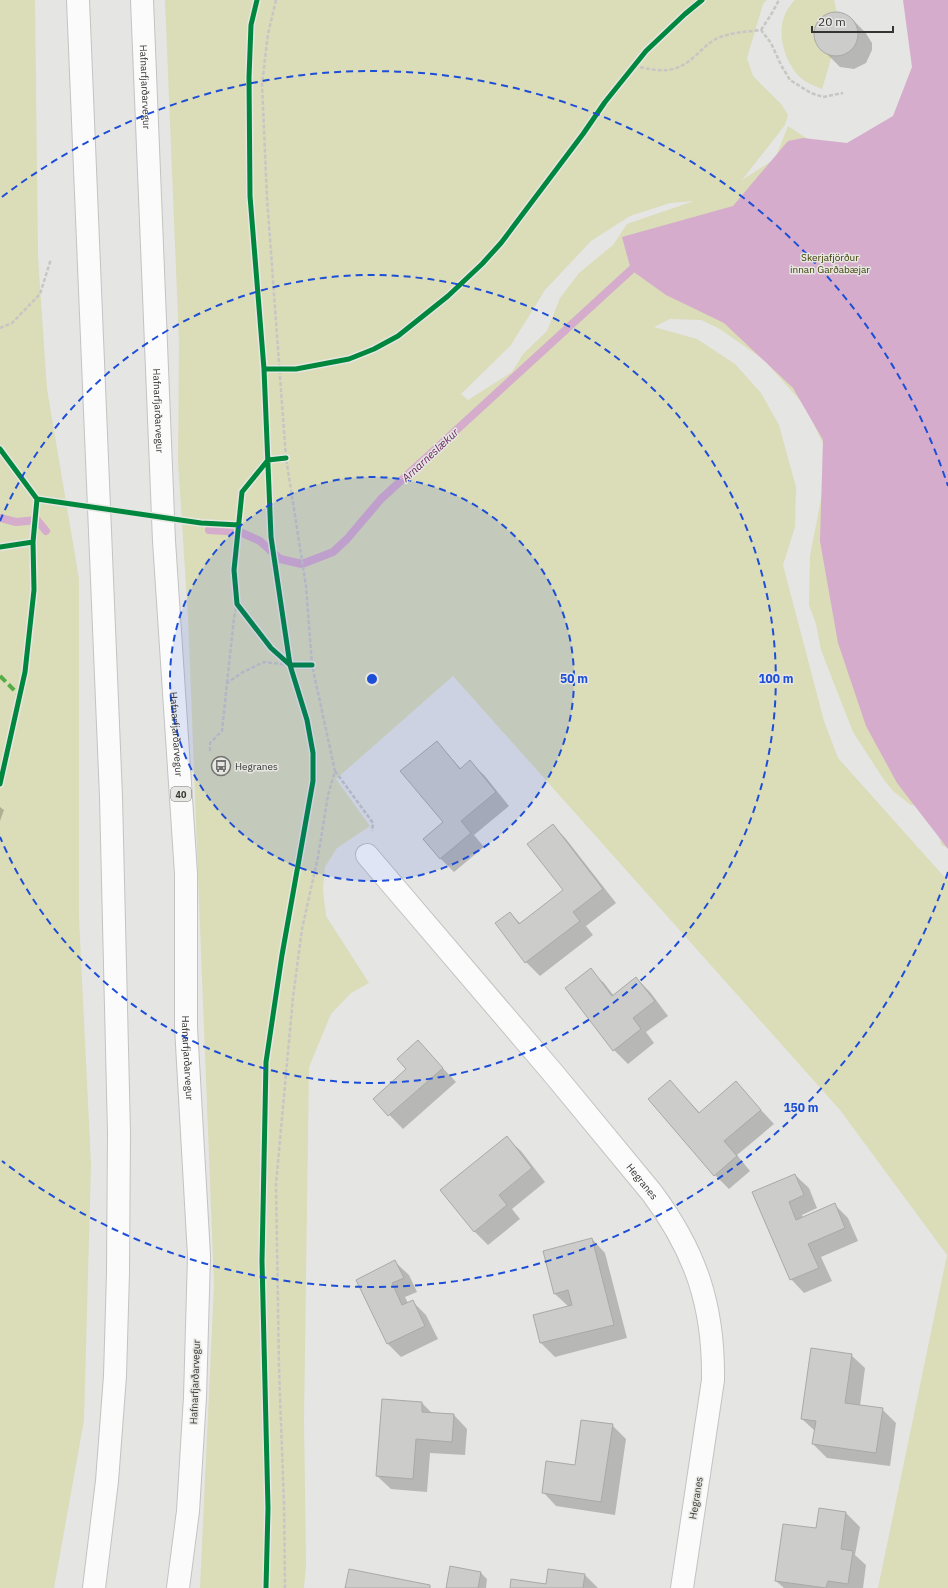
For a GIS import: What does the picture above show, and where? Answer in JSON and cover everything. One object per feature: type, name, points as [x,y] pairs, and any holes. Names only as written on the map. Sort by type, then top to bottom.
[{"type":"main road","points":[[78,0],[111,805],[120,1133],[115,1376],[108,1481],[94,1588]]},
{"type":"main road","name":"Hafnarfjarðarvegur","points":[[142,0],[164,541],[186,874],[186,1026],[199,1256],[195,1397],[188,1511],[178,1588]]},
{"type":"main road","name":"Hegranes","points":[[367,855],[652,1193],[682,1238],[694,1264],[704,1292],[710,1322],[714,1351],[713,1380],[682,1588]]},
{"type":"path","points":[[276,0],[268,34],[262,84],[266,198],[286,458],[306,586],[312,665],[335,771],[373,823],[367,855]]},
{"type":"path","points":[[761,30],[779,0]]},
{"type":"path","points":[[634,66],[649,70],[665,71],[677,69],[685,65],[708,44],[718,38],[735,32],[761,30]]},
{"type":"path","points":[[761,30],[771,43],[780,64],[790,80],[811,93],[823,97],[843,93]]},
{"type":"path","points":[[0,328],[12,323],[40,294],[51,259]]},
{"type":"path","points":[[210,751],[210,743],[222,731],[234,618],[237,604]]},
{"type":"path","points":[[289,658],[292,673]]},
{"type":"path","points":[[227,683],[243,672],[264,662],[290,665]]},
{"type":"path","points":[[285,1588],[276,1184],[293,997],[302,929],[318,857],[328,795],[335,771]]},
{"type":"green space","points":[[0,0],[35,0],[38,257],[47,389],[79,579],[79,918],[91,1165],[84,1420],[54,1588],[0,1588]]},
{"type":"green space","points":[[165,0],[767,0],[763,4],[747,58],[753,76],[782,105],[788,115],[785,125],[742,180],[775,159],[788,126],[809,140],[853,144],[884,140],[948,0],[948,848],[941,845],[939,825],[927,806],[911,805],[893,791],[884,780],[853,732],[821,650],[816,624],[809,605],[810,556],[822,494],[824,468],[828,454],[805,406],[764,360],[720,329],[701,320],[670,319],[654,327],[697,339],[735,364],[761,393],[779,425],[796,487],[795,527],[783,565],[824,721],[838,758],[948,881],[948,1588],[878,1588],[947,1255],[840,1110],[453,676],[336,779],[370,826],[337,848],[325,867],[323,889],[326,916],[369,983],[351,993],[331,1014],[309,1067],[304,1419],[306,1565],[304,1588],[200,1588],[214,1285],[188,617],[178,461],[179,342]],"holes":[[[694,201],[627,224],[613,245],[579,273],[560,298],[547,331],[523,354],[512,372],[468,400],[461,394],[511,345],[545,290],[591,241],[630,216],[670,203]]]},
{"type":"green space","points":[[795,0],[834,0],[837,22],[836,33],[822,89],[801,78],[796,73],[786,56],[783,46],[782,26],[788,8]]},
{"type":"shaded area","name":"Skerjafjörður innan Garðabæjar","points":[[903,0],[948,0],[948,849],[897,783],[866,726],[838,643],[820,541],[823,440],[793,388],[724,323],[666,295],[631,270],[622,237],[733,206],[788,141],[803,138],[847,143],[893,116],[912,67]]},
{"type":"building","points":[[840,12],[845,13],[852,18],[857,25],[857,43],[852,50],[845,55],[832,56],[827,55],[820,50],[815,43],[814,30],[815,25],[820,18],[827,13]]},
{"type":"building","points":[[437,741],[460,769],[470,760],[496,792],[461,821],[471,833],[440,859],[423,839],[443,822],[400,771]]},
{"type":"building","points":[[553,824],[603,889],[573,912],[580,921],[525,963],[495,923],[510,912],[519,924],[563,890],[527,844]]},
{"type":"building","points":[[591,968],[612,996],[636,977],[655,1001],[633,1018],[641,1029],[613,1051],[565,988]]},
{"type":"building","points":[[418,1040],[443,1068],[388,1116],[373,1099],[406,1069],[397,1059]]},
{"type":"building","points":[[670,1080],[699,1113],[736,1081],[761,1110],[724,1141],[737,1156],[714,1176],[648,1099]]},
{"type":"building","points":[[507,1136],[532,1168],[499,1195],[507,1205],[474,1232],[440,1190]]},
{"type":"building","points":[[795,1174],[804,1195],[789,1202],[796,1220],[835,1203],[845,1228],[808,1244],[819,1268],[790,1280],[752,1192]]},
{"type":"building","points":[[592,1238],[614,1325],[540,1343],[533,1315],[572,1305],[568,1290],[554,1294],[543,1251]]},
{"type":"building","points":[[395,1260],[404,1278],[392,1283],[402,1305],[413,1300],[425,1326],[387,1344],[356,1280]]},
{"type":"building","points":[[811,1348],[852,1354],[845,1403],[883,1408],[876,1453],[812,1444],[816,1421],[801,1419]]},
{"type":"building","points":[[382,1399],[422,1402],[422,1412],[454,1414],[452,1442],[416,1439],[413,1479],[376,1476]]},
{"type":"building","points":[[581,1420],[613,1424],[601,1502],[542,1493],[546,1461],[575,1465]]},
{"type":"building","points":[[819,1508],[846,1512],[841,1549],[853,1551],[848,1584],[828,1581],[826,1588],[775,1581],[783,1524],[816,1528]]},
{"type":"building","points":[[450,1566],[481,1572],[478,1588],[446,1588]]},
{"type":"building","points":[[349,1569],[430,1585],[430,1588],[345,1588]]},
{"type":"building","points":[[548,1569],[585,1574],[583,1588],[510,1588],[511,1579],[546,1584]]},
{"type":"waterway","name":"Arnarneslækur","points":[[209,530],[240,532],[260,541],[280,559],[302,564],[333,552],[347,539],[381,499],[631,270]]},
{"type":"waterway","name":"Arnarneslækur","points":[[0,518],[16,522],[37,520],[46,531]]},
{"type":"marked path","points":[[0,676],[20,696]]},
{"type":"cycle path","points":[[257,0],[251,25],[249,77],[250,196],[264,369],[271,537],[290,665],[307,720],[313,753],[313,781],[282,955],[266,1062],[262,1261],[268,1508],[266,1588]]},
{"type":"cycle path","points":[[264,369],[296,369],[349,359],[374,349],[398,336],[448,296],[482,264],[501,243],[583,134],[605,102],[646,51],[702,0]]},
{"type":"cycle path","points":[[0,449],[37,499],[33,542],[0,547]]},
{"type":"cycle path","points":[[286,458],[268,460],[242,492],[234,570],[237,604],[271,648],[290,665],[312,665]]},
{"type":"cycle path","points":[[37,499],[201,523],[239,525]]},
{"type":"cycle path","points":[[0,784],[25,672],[34,590],[33,542]]},
{"type":"place","name":"Hegranes","points":[[221,766]]}]
